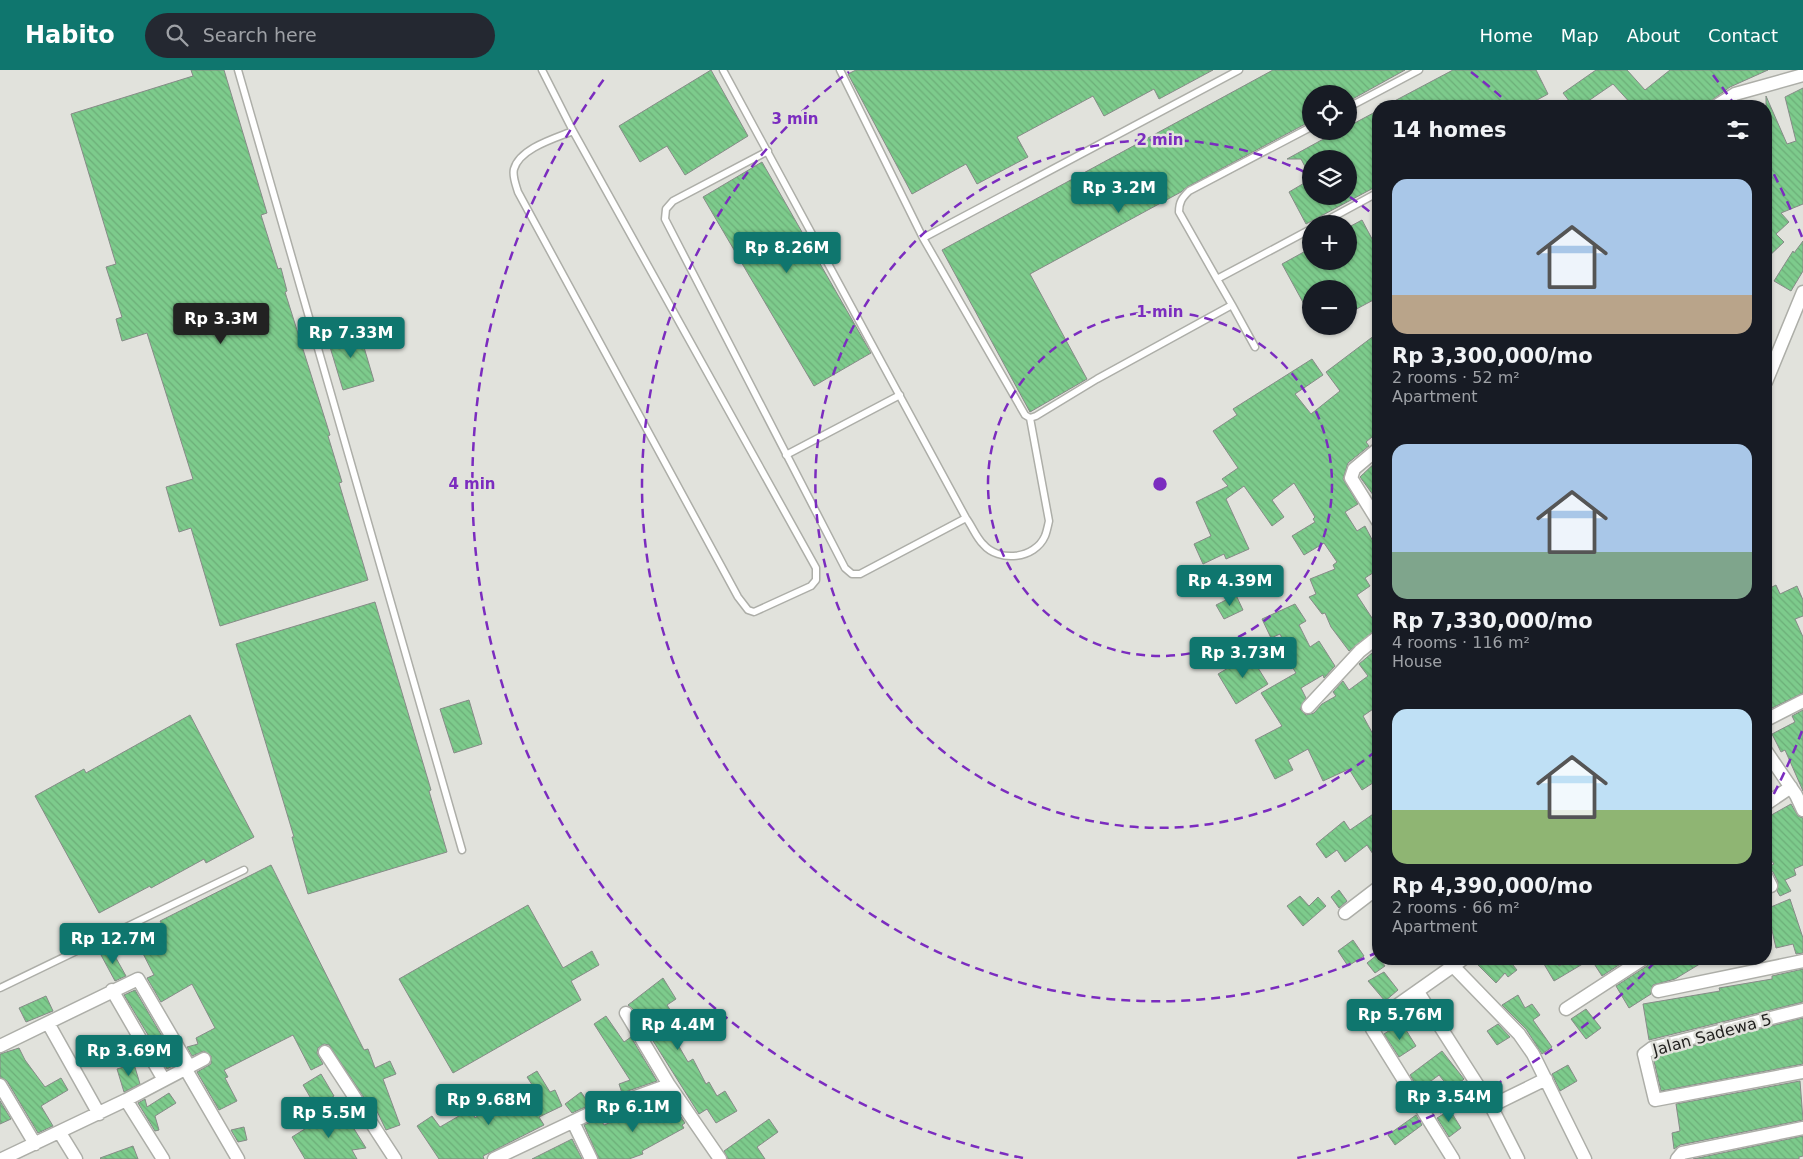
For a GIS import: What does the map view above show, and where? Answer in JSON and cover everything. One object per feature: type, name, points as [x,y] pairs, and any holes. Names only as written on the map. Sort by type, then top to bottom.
[{"type":"street","points":[[1726,100],[1735,94],[1803,75]]},
{"type":"street","points":[[1772,367],[1803,292]]},
{"type":"street","points":[[1372,454],[1354,469],[1350,478],[1372,512]]},
{"type":"street","points":[[1308,707],[1360,651],[1372,642]]},
{"type":"street","points":[[1772,717],[1803,701]]},
{"type":"street","points":[[1772,760],[1791,787],[1803,810]]},
{"type":"street","points":[[1772,800],[1791,787]]},
{"type":"street","points":[[1345,913],[1372,892]]},
{"type":"street","points":[[1658,991],[1803,961]]},
{"type":"street","points":[[1566,1009],[1634,965]]},
{"type":"street","points":[[1453,1159],[1372,1029],[1372,1025],[1374,1021],[1459,966],[1481,995],[1519,1034],[1546,1079],[1585,1159]]},
{"type":"street","points":[[0,1046],[138,978],[238,1159]]},
{"type":"street","points":[[112,990],[164,1080]]},
{"type":"street","points":[[1418,992],[1491,1106],[1518,1159]]},
{"type":"street","name":"Jalan Sadewa 5","points":[[1803,1010],[1648,1049],[1644,1054],[1655,1100],[1803,1072]]},
{"type":"street","points":[[626,1013],[669,1085],[720,1159]]},
{"type":"street","points":[[48,1023],[99,1114]]},
{"type":"street","points":[[325,1052],[395,1159]]},
{"type":"street","points":[[2,1159],[99,1114],[204,1058]]},
{"type":"street","points":[[1491,1106],[1546,1079]]},
{"type":"street","points":[[0,1085],[35,1144]]},
{"type":"street","points":[[494,1159],[572,1122],[669,1085]]},
{"type":"street","points":[[126,1100],[163,1159]]},
{"type":"street","points":[[572,1122],[591,1159]]},
{"type":"street","points":[[1678,1159],[1682,1153],[1803,1128]]},
{"type":"street","points":[[60,1133],[76,1159]]},
{"type":"lane","points":[[238,70],[462,850]]},
{"type":"lane","points":[[542,70],[573,130],[816,568],[816,580],[811,586],[754,612],[748,610],[738,597],[518,192],[514,180],[514,168],[521,157],[573,130]]},
{"type":"lane","points":[[723,70],[966,518],[983,545],[997,554],[1021,555],[1034,549],[1045,537],[1049,520],[1030,418],[1021,411],[923,238],[840,70]]},
{"type":"lane","points":[[923,238],[1239,70]]},
{"type":"lane","points":[[1357,103],[1419,70]]},
{"type":"lane","points":[[1255,347],[1179,212],[1182,197],[1189,191],[1302,132]]},
{"type":"lane","points":[[768,151],[673,201],[666,210],[665,219],[845,568],[852,574],[860,574],[966,518]]},
{"type":"lane","points":[[1337,215],[1372,196]]},
{"type":"lane","points":[[1218,279],[1302,233]]},
{"type":"lane","points":[[1030,418],[1232,305]]},
{"type":"lane","points":[[786,455],[900,396]]},
{"type":"lane","points":[[0,988],[244,870]]},
{"type":"building","points":[[191,70],[224,70],[267,213],[261,215],[278,269],[281,268],[287,291],[285,292],[330,435],[328,436],[342,482],[339,483],[368,580],[220,626],[191,528],[179,532],[166,487],[193,479],[147,333],[122,341],[116,319],[122,317],[106,267],[116,264],[71,114],[193,76]]},
{"type":"building","points":[[711,70],[748,136],[685,175],[667,146],[640,162],[619,126]]},
{"type":"building","points":[[856,70],[1213,70],[1159,99],[1154,89],[1104,116],[1093,96],[1017,137],[1028,157],[977,184],[966,164],[912,194],[848,74]]},
{"type":"building","points":[[1273,70],[1405,70],[1357,97],[1357,85],[1302,85],[1302,126],[1030,274],[1087,379],[1030,412],[942,250]]},
{"type":"building","points":[[1453,70],[1536,70],[1548,94],[1537,100],[1396,100]]},
{"type":"building","points":[[1596,70],[1627,70],[1645,90],[1670,70],[1768,70],[1730,87],[1712,100],[1628,100],[1613,84],[1590,100],[1568,100],[1563,93]]},
{"type":"building","points":[[1803,88],[1803,204],[1781,213],[1789,222],[1776,234],[1784,242],[1772,253],[1772,110],[1787,144],[1796,141],[1785,97]]},
{"type":"building","points":[[1372,114],[1372,189],[1357,197],[1357,150],[1303,150],[1322,140],[1357,140],[1357,122]]},
{"type":"building","points":[[1302,151],[1302,161],[1301,159],[1287,159]]},
{"type":"building","points":[[762,162],[871,353],[814,386],[703,197]]},
{"type":"building","points":[[1302,184],[1302,205],[1342,205],[1323,215],[1302,216],[1289,192]]},
{"type":"building","points":[[1362,220],[1372,239],[1372,301],[1357,309],[1357,280],[1302,280],[1302,301],[1282,264],[1302,253],[1302,270],[1357,270],[1357,223]]},
{"type":"building","points":[[1803,241],[1803,271],[1791,291],[1774,281],[1793,251],[1794,253]]},
{"type":"building","points":[[358,327],[374,381],[343,390],[327,337]]},
{"type":"building","points":[[1372,337],[1372,437],[1366,442],[1369,446],[1348,463],[1343,479],[1358,504],[1345,512],[1357,531],[1365,526],[1372,540],[1372,574],[1365,578],[1370,586],[1357,595],[1372,618],[1372,633],[1349,651],[1331,627],[1325,613],[1322,614],[1309,597],[1316,594],[1310,579],[1335,569],[1333,565],[1337,562],[1324,543],[1304,555],[1292,536],[1315,522],[1313,519],[1315,517],[1294,483],[1272,500],[1284,517],[1272,526],[1244,486],[1226,499],[1249,549],[1226,559],[1224,554],[1203,564],[1194,544],[1211,536],[1196,502],[1228,486],[1222,479],[1238,468],[1213,431],[1237,415],[1233,409],[1312,359],[1323,375],[1295,394],[1311,414],[1340,391],[1326,372]]},
{"type":"building","points":[[1372,466],[1372,493],[1360,477]]},
{"type":"building","points":[[1776,585],[1780,594],[1797,586],[1803,600],[1803,616],[1795,619],[1803,637],[1803,693],[1772,708],[1772,587]]},
{"type":"building","points":[[1236,595],[1243,610],[1224,619],[1216,605]]},
{"type":"building","points":[[375,602],[431,790],[429,791],[447,852],[308,894],[292,837],[294,837],[236,644]]},
{"type":"building","points":[[1295,604],[1306,621],[1299,625],[1310,647],[1319,641],[1335,666],[1324,678],[1323,675],[1301,688],[1306,698],[1300,709],[1306,715],[1314,713],[1322,704],[1336,696],[1333,692],[1343,681],[1349,690],[1368,676],[1359,664],[1372,653],[1372,710],[1363,716],[1372,732],[1372,784],[1362,790],[1349,769],[1323,781],[1308,749],[1288,760],[1293,770],[1275,779],[1255,740],[1282,726],[1261,693],[1296,673],[1286,657],[1290,654],[1280,634],[1271,638],[1262,619]]},
{"type":"building","points":[[1250,655],[1268,684],[1236,704],[1218,674]]},
{"type":"building","points":[[469,700],[482,744],[454,753],[440,709]]},
{"type":"building","points":[[1803,710],[1803,791],[1785,750],[1781,752],[1772,734],[1795,722],[1792,716]]},
{"type":"building","points":[[190,715],[254,837],[206,863],[204,859],[151,888],[150,886],[99,913],[35,796],[84,769],[86,773]]},
{"type":"building","points":[[1791,804],[1798,816],[1803,818],[1803,865],[1794,869],[1796,875],[1785,880],[1791,891],[1780,896],[1777,891],[1778,882],[1772,871],[1772,865],[1774,864],[1772,861],[1772,815]]},
{"type":"building","points":[[1372,815],[1372,852],[1367,845],[1345,862],[1337,850],[1326,858],[1316,844],[1344,821],[1350,830]]},
{"type":"building","points":[[271,865],[364,1050],[368,1049],[375,1068],[390,1061],[396,1074],[383,1079],[400,1125],[386,1130],[373,1103],[369,1105],[329,1045],[324,1044],[318,1048],[317,1053],[323,1064],[311,1070],[293,1035],[224,1070],[228,1077],[225,1078],[237,1101],[219,1110],[197,1072],[211,1064],[211,1056],[204,1051],[192,1056],[187,1047],[198,1044],[196,1038],[215,1028],[192,984],[161,1002],[147,978],[154,975],[137,942],[164,928],[160,921]]},
{"type":"building","points":[[1339,890],[1347,901],[1339,908],[1331,897]]},
{"type":"building","points":[[1300,896],[1309,906],[1318,897],[1326,906],[1303,926],[1287,906]]},
{"type":"building","points":[[1790,899],[1803,938],[1803,953],[1796,954],[1793,944],[1776,948],[1772,930],[1772,906]]},
{"type":"building","points":[[528,905],[563,968],[592,951],[599,965],[571,981],[581,1000],[453,1073],[399,979]]},
{"type":"building","points":[[1353,940],[1364,956],[1348,966],[1338,951]]},
{"type":"building","points":[[111,949],[126,976],[115,981],[101,955]]},
{"type":"building","points":[[1372,959],[1372,965],[1385,966],[1375,973],[1367,963]]},
{"type":"building","points":[[1478,965],[1513,965],[1517,970],[1508,977],[1505,973],[1496,983]]},
{"type":"building","points":[[1545,965],[1581,965],[1554,981]]},
{"type":"building","points":[[1595,965],[1619,965],[1602,976]]},
{"type":"building","points":[[1698,965],[1675,979],[1653,985],[1651,994],[1629,1008],[1616,986],[1647,966]]},
{"type":"building","points":[[1803,969],[1803,1002],[1649,1040],[1643,1004],[1720,991],[1719,988],[1772,979],[1772,976]]},
{"type":"building","points":[[1384,972],[1398,990],[1385,1001],[1368,981]]},
{"type":"building","points":[[663,978],[676,999],[667,1005],[680,1025],[675,1028],[682,1040],[677,1043],[688,1062],[693,1059],[706,1084],[709,1082],[717,1096],[725,1091],[737,1111],[716,1123],[707,1109],[699,1114],[633,1009],[628,1005]]},
{"type":"building","points":[[135,990],[162,1036],[150,1038],[124,995]]},
{"type":"building","points":[[1518,995],[1525,1008],[1532,1004],[1540,1015],[1533,1020],[1552,1047],[1542,1054],[1526,1029],[1502,1005]]},
{"type":"building","points":[[46,996],[53,1011],[26,1022],[19,1008]]},
{"type":"building","points":[[1586,1009],[1601,1028],[1586,1039],[1571,1019]]},
{"type":"building","points":[[606,1016],[624,1042],[631,1037],[657,1081],[622,1093],[619,1084],[630,1080],[594,1024]]},
{"type":"building","points":[[1803,1018],[1803,1064],[1661,1091],[1653,1057],[1656,1055]]},
{"type":"building","points":[[1498,1024],[1510,1037],[1497,1045],[1487,1031]]},
{"type":"building","points":[[1395,1027],[1400,1034],[1406,1030],[1416,1046],[1399,1057],[1384,1034]]},
{"type":"building","points":[[19,1048],[25,1060],[45,1087],[61,1078],[68,1090],[41,1106],[53,1126],[38,1133],[7,1081],[0,1077],[0,1054]]},
{"type":"building","points":[[1442,1051],[1464,1079],[1451,1090],[1439,1075],[1419,1090],[1410,1075]]},
{"type":"building","points":[[171,1052],[178,1063],[167,1069],[159,1056]]},
{"type":"building","points":[[134,1064],[140,1084],[124,1092],[117,1069]]},
{"type":"building","points":[[1568,1065],[1577,1081],[1560,1091],[1552,1074]]},
{"type":"building","points":[[537,1071],[550,1092],[555,1090],[562,1106],[539,1117],[544,1125],[483,1156],[484,1159],[439,1159],[417,1126],[432,1116],[440,1127],[471,1109],[475,1118],[504,1094],[516,1110],[540,1097],[527,1077]]},
{"type":"building","points":[[321,1074],[334,1096],[316,1107],[303,1085]]},
{"type":"building","points":[[1800,1081],[1803,1120],[1680,1145],[1674,1149],[1672,1133],[1680,1131],[1676,1104]]},
{"type":"building","points":[[581,1092],[590,1105],[572,1113],[565,1104]]},
{"type":"building","points":[[169,1093],[176,1103],[155,1116],[159,1130],[155,1131],[138,1103],[145,1099],[147,1107]]},
{"type":"building","points":[[0,1101],[11,1119],[0,1124]]},
{"type":"building","points":[[671,1102],[685,1123],[682,1125],[684,1128],[642,1151],[643,1154],[629,1159],[599,1159],[584,1125],[600,1118],[604,1125],[629,1115],[632,1124]]},
{"type":"building","points":[[1450,1110],[1461,1128],[1449,1137],[1437,1118]]},
{"type":"building","points":[[320,1111],[334,1121],[346,1116],[366,1148],[352,1150],[357,1159],[305,1159],[292,1137],[308,1127]]},
{"type":"building","points":[[1416,1115],[1422,1125],[1395,1145],[1388,1135]]},
{"type":"building","points":[[769,1119],[778,1132],[757,1147],[765,1159],[728,1159],[724,1151]]},
{"type":"building","points":[[244,1127],[247,1140],[238,1142],[231,1130]]},
{"type":"building","points":[[1803,1136],[1803,1156],[1799,1157],[1799,1159],[1693,1159]]},
{"type":"building","points":[[572,1139],[582,1159],[532,1159]]},
{"type":"building","points":[[133,1146],[138,1159],[100,1158]]}]
